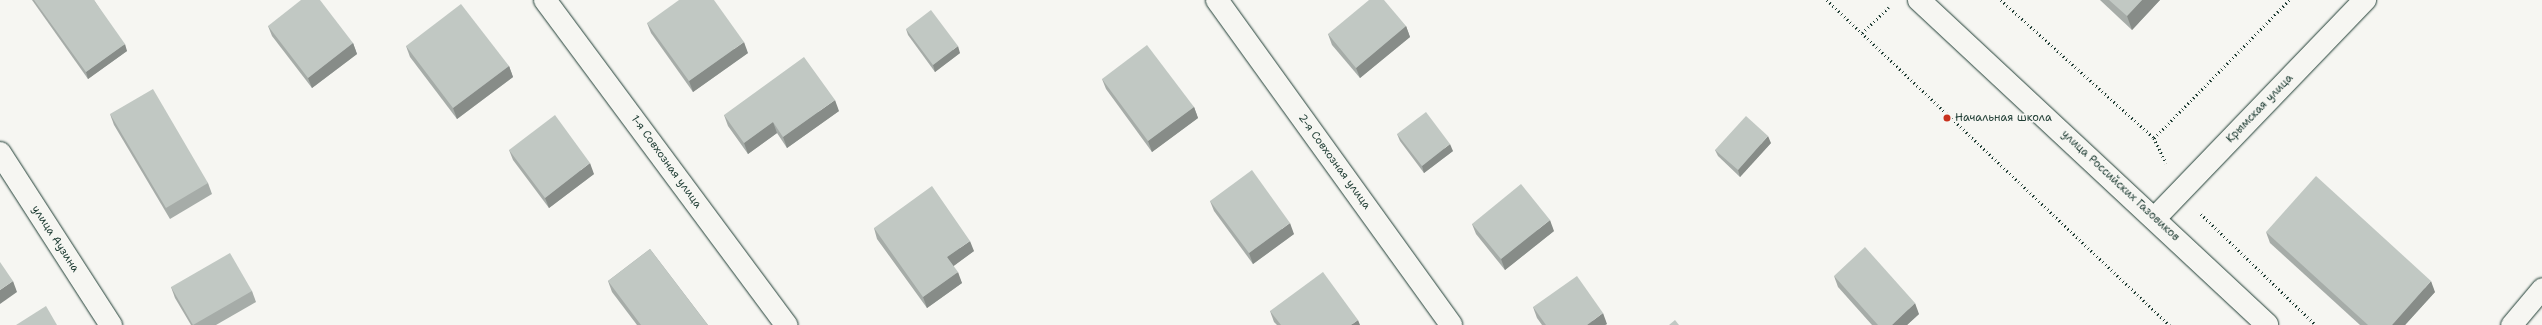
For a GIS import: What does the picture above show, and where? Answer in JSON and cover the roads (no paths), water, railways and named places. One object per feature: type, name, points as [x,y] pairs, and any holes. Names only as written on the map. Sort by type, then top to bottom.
[{"type":"street","name":"1-я Совхозная улица","points":[[546,0],[786,325]]},
{"type":"street","name":"2-я Совхозная улица","points":[[1217,0],[1451,325]]},
{"type":"street","name":"улица Российских Газовиков","points":[[1919,0],[2155,218],[2267,325]]},
{"type":"street","name":"Крымская улица","points":[[2155,218],[2180,194],[2365,0]]},
{"type":"street","name":"улица Аузина","points":[[0,154],[111,325]]},
{"type":"lane","points":[[2511,325],[2542,288]]},
{"type":"place","name":"Начальная школа","points":[[1947,118]]}]
